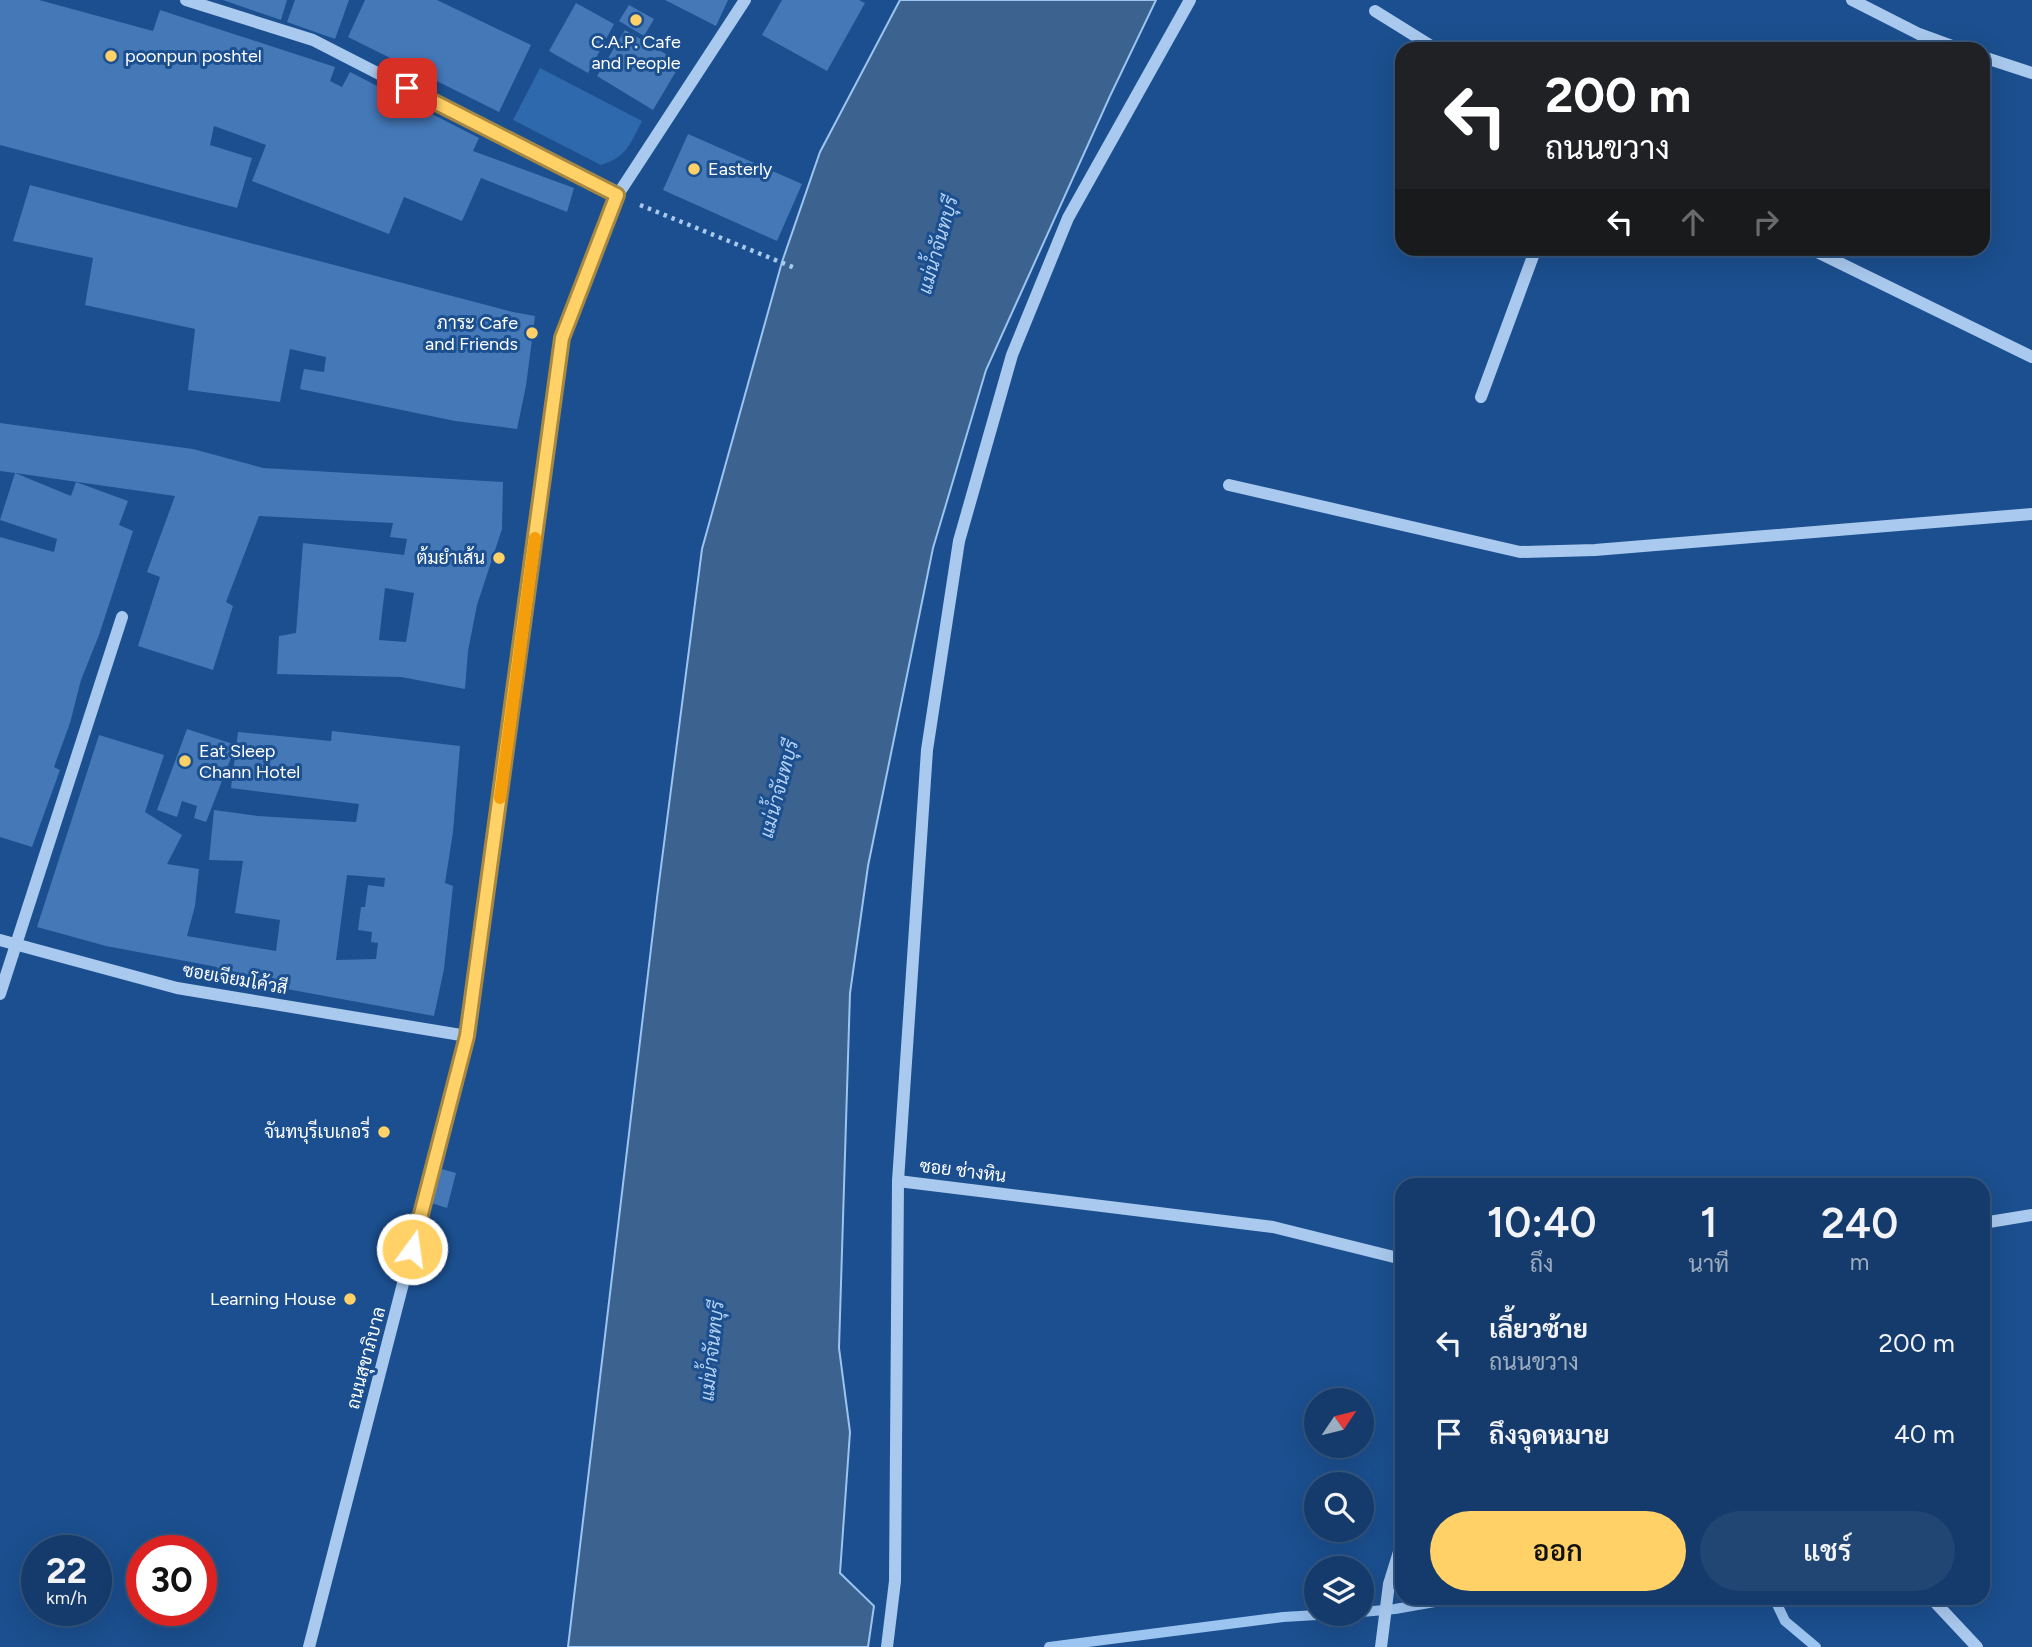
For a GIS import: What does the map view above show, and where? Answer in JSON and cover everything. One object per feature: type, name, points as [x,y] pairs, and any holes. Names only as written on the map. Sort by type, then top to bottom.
[{"type":"street","points":[[186,0],[313,40],[617,195]]},
{"type":"street","name":"ถนนสุขาภิบาล","points":[[309,1647],[467,1036],[562,338],[617,195],[745,0]]},
{"type":"street","points":[[898,1181],[927,750],[959,541],[1012,355],[1068,218],[1190,0]]},
{"type":"street","points":[[1852,0],[1919,34],[1941,42]]},
{"type":"street","points":[[1375,11],[1425,42]]},
{"type":"street","points":[[1990,59],[2032,73]]},
{"type":"street","points":[[1481,397],[1533,256]]},
{"type":"street","points":[[1825,256],[2032,358]]},
{"type":"street","points":[[1229,485],[1520,552],[1595,550],[2032,514]]},
{"type":"street","points":[[0,994],[122,617]]},
{"type":"street","name":"ซอยเจียมโค้วสี","points":[[0,940],[177,988],[467,1036]]},
{"type":"street","name":"ซอย ช่างหิน","points":[[887,1647],[895,1581],[898,1181],[1273,1227],[1395,1257]]},
{"type":"street","points":[[1990,1222],[2032,1215]]},
{"type":"street","points":[[1381,1647],[1389,1584],[1395,1565]]},
{"type":"street","points":[[1938,1605],[1977,1647]]},
{"type":"path","points":[[617,195],[795,268]]},
{"type":"shaded area","points":[[540,68],[642,121],[622,154],[601,165],[513,120]]},
{"type":"water","name":"แม่น้ำจันทบุรี","points":[[900,0],[1156,0],[986,370],[933,548],[868,866],[850,993],[839,1348],[850,1432],[840,1573],[874,1606],[868,1647],[568,1647],[657,898],[702,549],[782,262],[820,152]]},
{"type":"building","points":[[0,0],[39,0],[153,31],[160,10],[335,67],[330,81],[342,87],[350,72],[479,138],[473,151],[574,188],[567,212],[481,178],[462,221],[404,197],[389,234],[252,181],[266,145],[214,126],[210,145],[252,158],[237,208],[0,145]]},
{"type":"building","points":[[223,0],[287,0],[281,20]]},
{"type":"building","points":[[295,0],[349,0],[335,39],[287,22]]},
{"type":"building","points":[[365,0],[437,0],[531,45],[499,112],[348,37]]},
{"type":"building","points":[[665,0],[728,0],[716,26]]},
{"type":"building","points":[[782,0],[859,0],[865,3],[827,71],[762,35]]},
{"type":"building","points":[[576,3],[614,24],[588,73],[549,51]]},
{"type":"building","name":"C.A.P. Cafe and People","points":[[629,5],[654,19],[644,36],[619,21]]},
{"type":"building","points":[[625,30],[681,63],[653,110],[597,76]]},
{"type":"building","points":[[688,134],[802,184],[777,241],[663,190]]},
{"type":"building","points":[[30,185],[535,316],[526,386],[517,429],[455,421],[300,389],[304,369],[324,372],[326,357],[290,349],[280,402],[188,390],[195,329],[85,305],[93,258],[13,241]]},
{"type":"building","points":[[0,423],[193,449],[263,468],[503,482],[502,529],[477,605],[468,651],[465,689],[401,677],[277,674],[279,636],[296,633],[303,543],[404,555],[407,539],[390,537],[393,523],[259,516],[226,602],[233,606],[213,670],[138,646],[160,577],[147,572],[175,496],[0,471]],"holes":[[[385,588],[414,593],[406,642],[379,640]]]},
{"type":"building","points":[[15,473],[71,496],[76,482],[128,501],[119,525],[133,531],[99,635],[81,680],[70,723],[54,767],[60,770],[32,847],[0,837],[0,537],[54,552],[57,539],[0,520]]},
{"type":"building","points":[[187,729],[236,745],[206,822],[194,818],[197,806],[182,801],[177,817],[157,810]]},
{"type":"building","points":[[332,731],[460,746],[453,832],[445,883],[453,886],[444,969],[434,1016],[215,976],[217,967],[106,946],[37,927],[99,735],[164,755],[145,812],[182,835],[167,864],[199,869],[195,906],[187,936],[276,951],[280,920],[235,913],[243,861],[209,860],[214,810],[258,816],[356,822],[359,804],[231,788],[238,732],[331,741]],"holes":[[[347,875],[385,878],[384,887],[368,885],[358,930],[372,932],[371,942],[378,943],[376,959],[336,960]]]},
{"type":"building","points":[[438,1168],[456,1173],[447,1208],[428,1202]]},
{"type":"waterway","points":[[1374,1611],[1418,1605]]},
{"type":"waterway","points":[[1777,1605],[1785,1621],[1816,1647]]},
{"type":"waterway","points":[[1049,1647],[1304,1616]]},
{"type":"slow traffic","points":[[500,798],[535,538]]},
{"type":"place","name":"C.A.P. Cafe and People","points":[[636,20]]},
{"type":"place","name":"poonpun poshtel","points":[[111,56]]},
{"type":"place","name":"Easterly","points":[[694,169]]},
{"type":"place","name":"ภาระ Cafe and Friends","points":[[532,333]]},
{"type":"place","name":"ต้มยำเส้น","points":[[499,558]]},
{"type":"place","name":"Eat Sleep Chann Hotel","points":[[185,761]]},
{"type":"place","name":"จันทบุรีเบเกอรี่","points":[[384,1132]]},
{"type":"place","name":"Learning House","points":[[350,1299]]},
{"type":"route","points":[[407,88],[617,195],[562,338],[467,1036],[412,1249]]}]
